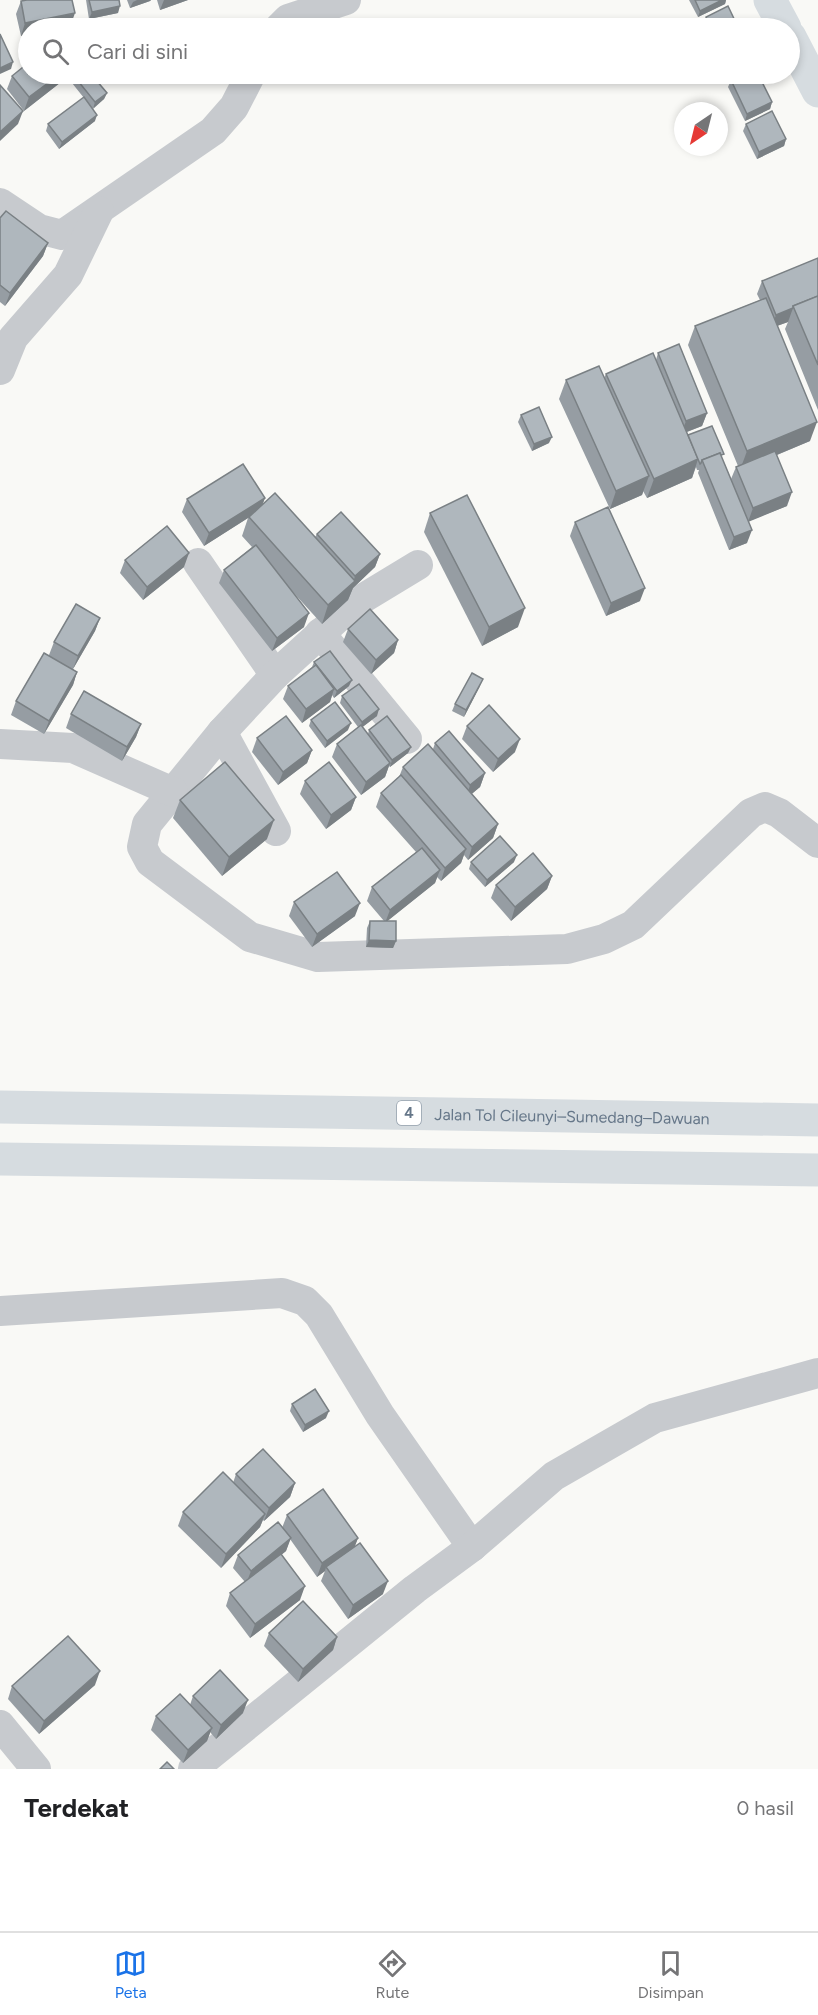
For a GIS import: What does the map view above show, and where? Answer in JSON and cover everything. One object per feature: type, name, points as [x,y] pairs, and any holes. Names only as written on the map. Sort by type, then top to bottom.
[{"type":"highway","points":[[770,0],[780,18]]},
{"type":"highway","points":[[800,57],[818,91]]},
{"type":"highway","name":"Jalan Tol Cileunyi–Sumedang–Dawuan","points":[[0,1107],[818,1120]]},
{"type":"highway","points":[[0,1159],[818,1170]]},
{"type":"street","points":[[291,18],[346,0]]},
{"type":"street","points":[[0,203],[39,229],[62,235],[99,211],[113,198],[176,159],[213,131],[234,107],[246,84]]},
{"type":"street","points":[[0,370],[13,338],[68,274],[99,211]]},
{"type":"street","points":[[198,563],[275,675]]},
{"type":"street","points":[[418,565],[352,605],[275,675],[222,732],[147,824],[142,847],[150,862],[250,937],[318,957],[567,949],[604,939],[633,925],[751,813],[765,807],[779,813],[818,843]]},
{"type":"street","points":[[320,633],[407,739]]},
{"type":"street","points":[[222,732],[276,831]]},
{"type":"street","points":[[0,744],[73,748],[173,792]]},
{"type":"street","points":[[0,1311],[282,1293],[305,1301],[320,1315],[380,1415],[472,1547]]},
{"type":"street","points":[[193,1769],[415,1589],[472,1547],[554,1476],[655,1418],[818,1374]]},
{"type":"street","points":[[0,1725],[36,1769]]},
{"type":"building","points":[[72,0],[75,13],[50,18],[24,18],[21,1]]},
{"type":"building","points":[[89,0],[119,0],[120,6],[92,12]]},
{"type":"building","points":[[695,0],[722,0],[700,11]]},
{"type":"building","points":[[728,6],[734,18],[706,18]]},
{"type":"building","points":[[0,34],[13,62],[0,68]]},
{"type":"building","points":[[18,71],[18,83],[12,76]]},
{"type":"building","points":[[18,84],[47,84],[29,97]]},
{"type":"building","points":[[80,84],[99,84],[107,93],[95,102]]},
{"type":"building","points":[[733,84],[763,84],[772,102],[747,114]]},
{"type":"building","points":[[0,85],[23,111],[0,132]]},
{"type":"building","points":[[84,97],[97,115],[62,142],[48,124]]},
{"type":"building","points":[[772,111],[786,139],[759,152],[746,124]]},
{"type":"building","points":[[6,211],[48,243],[10,293],[0,285],[0,218]]},
{"type":"building","points":[[818,258],[818,296],[776,315],[762,281]]},
{"type":"building","points":[[818,296],[818,365],[793,306]]},
{"type":"building","points":[[766,298],[817,422],[747,451],[695,326]]},
{"type":"building","points":[[679,344],[707,413],[686,421],[658,353]]},
{"type":"building","points":[[653,353],[698,459],[654,479],[606,374]]},
{"type":"building","points":[[599,366],[649,476],[616,491],[566,380]]},
{"type":"building","points":[[539,407],[552,437],[534,444],[521,415]]},
{"type":"building","points":[[712,426],[724,454],[720,453],[702,460],[700,464],[688,435]]},
{"type":"building","points":[[775,451],[792,492],[753,508],[736,467]]},
{"type":"building","points":[[720,453],[752,530],[734,537],[702,460]]},
{"type":"building","points":[[243,464],[265,498],[209,533],[187,499]]},
{"type":"building","points":[[275,493],[355,581],[328,605],[249,517]]},
{"type":"building","points":[[467,495],[525,608],[489,627],[430,513]]},
{"type":"building","points":[[608,507],[645,588],[611,603],[575,522]]},
{"type":"building","points":[[341,512],[380,554],[355,576],[317,534]]},
{"type":"building","points":[[167,526],[189,553],[147,587],[125,560]]},
{"type":"building","points":[[256,545],[309,613],[277,638],[224,570]]},
{"type":"building","points":[[76,604],[100,618],[78,656],[54,642]]},
{"type":"building","points":[[370,609],[398,640],[376,660],[348,629]]},
{"type":"building","points":[[330,651],[352,680],[337,691],[314,662]]},
{"type":"building","points":[[44,653],[77,672],[49,721],[16,701]]},
{"type":"building","points":[[316,665],[334,689],[306,709],[288,686]]},
{"type":"building","points":[[472,673],[483,679],[466,710],[455,704]]},
{"type":"building","points":[[359,684],[379,709],[362,722],[342,696]]},
{"type":"building","points":[[84,691],[141,724],[127,747],[71,714]]},
{"type":"building","points":[[335,702],[351,723],[327,741],[311,720]]},
{"type":"building","points":[[489,705],[520,739],[498,759],[467,726]]},
{"type":"building","points":[[286,716],[312,750],[283,772],[257,738]]},
{"type":"building","points":[[387,716],[411,747],[392,760],[369,730]]},
{"type":"building","points":[[361,725],[390,763],[366,782],[337,744]]},
{"type":"building","points":[[449,731],[485,773],[470,785],[435,743]]},
{"type":"building","points":[[428,744],[498,824],[472,847],[403,767]]},
{"type":"building","points":[[225,762],[274,820],[229,857],[180,800]]},
{"type":"building","points":[[329,762],[356,797],[331,815],[305,781]]},
{"type":"building","points":[[401,775],[466,849],[445,868],[381,793]]},
{"type":"building","points":[[500,836],[517,855],[487,880],[471,862]]},
{"type":"building","points":[[422,848],[440,870],[390,910],[372,887]]},
{"type":"building","points":[[533,853],[552,876],[515,907],[496,885]]},
{"type":"building","points":[[337,872],[360,903],[317,934],[294,902]]},
{"type":"building","points":[[370,921],[396,921],[396,941],[369,940]]},
{"type":"building","points":[[315,1389],[329,1411],[305,1425],[292,1404]]},
{"type":"building","points":[[263,1449],[295,1483],[269,1508],[236,1474]]},
{"type":"building","points":[[223,1472],[265,1514],[226,1554],[183,1512]]},
{"type":"building","points":[[323,1489],[358,1538],[322,1563],[287,1515]]},
{"type":"building","points":[[278,1522],[291,1538],[251,1571],[238,1555]]},
{"type":"building","points":[[360,1543],[388,1581],[353,1605],[326,1567]]},
{"type":"building","points":[[281,1554],[305,1586],[255,1624],[230,1593]]},
{"type":"building","points":[[303,1601],[337,1637],[303,1669],[269,1633]]},
{"type":"building","points":[[68,1636],[100,1671],[44,1721],[12,1686]]},
{"type":"building","points":[[220,1670],[248,1700],[221,1725],[193,1696]]},
{"type":"building","points":[[180,1694],[212,1728],[188,1750],[156,1716]]},
{"type":"building","points":[[167,1762],[174,1769],[160,1769]]}]
